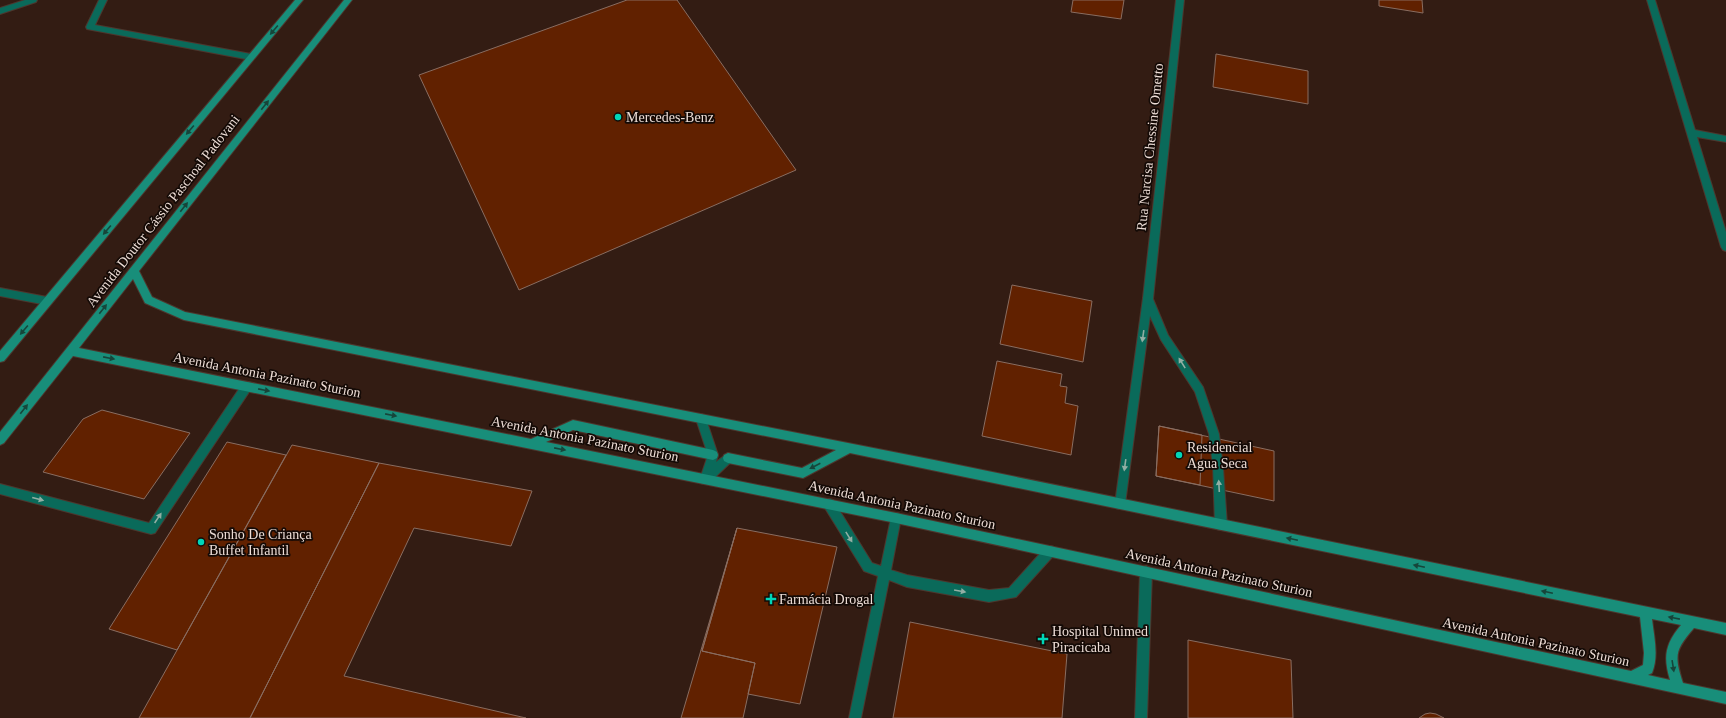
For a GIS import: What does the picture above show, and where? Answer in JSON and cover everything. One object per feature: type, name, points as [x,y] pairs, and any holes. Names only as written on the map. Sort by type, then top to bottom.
[{"type":"main road","name":"Avenida Doutor Cássio Paschoal Padovani","points":[[0,358],[299,0]]},
{"type":"main road","name":"Avenida Doutor Cássio Paschoal Padovani","points":[[0,440],[348,0]]},
{"type":"main road","points":[[134,270],[148,300],[184,316],[850,448],[1726,629]]},
{"type":"main road","name":"Avenida Antonia Pazinato Sturion","points":[[70,350],[896,518],[1726,698]]},
{"type":"main road","points":[[532,444],[574,425],[713,455]]},
{"type":"main road","points":[[728,458],[803,473],[850,448]]},
{"type":"main road","points":[[1630,678],[1648,669],[1650,653],[1645,612]]},
{"type":"main road","points":[[1679,688],[1674,674],[1671,652],[1676,639],[1692,622]]},
{"type":"street","points":[[0,11],[33,0]]},
{"type":"street","points":[[103,0],[90,27],[251,57]]},
{"type":"street","name":"Rua Narcisa Chessine Ometto","points":[[1120,504],[1148,298],[1180,0]]},
{"type":"street","points":[[1651,0],[1693,133],[1726,247]]},
{"type":"street","points":[[1693,133],[1726,139]]},
{"type":"street","points":[[0,292],[47,302]]},
{"type":"street","name":"Rua Narcisa Chessine Ometto","points":[[1148,298],[1164,337],[1199,390],[1214,434],[1218,467],[1221,525]]},
{"type":"street","points":[[0,489],[151,529],[247,386]]},
{"type":"street","points":[[701,418],[713,455],[705,479]]},
{"type":"street","points":[[705,479],[728,458]]},
{"type":"street","points":[[829,504],[868,567],[907,580],[989,596],[1012,593],[1050,551]]},
{"type":"street","points":[[855,718],[896,518]]},
{"type":"street","points":[[1141,718],[1146,572]]},
{"type":"building","points":[[627,0],[677,0],[796,170],[519,290],[419,75]]},
{"type":"building","points":[[1073,0],[1124,0],[1121,19],[1071,12]]},
{"type":"building","points":[[1379,0],[1422,0],[1423,13],[1379,6]]},
{"type":"building","points":[[1216,54],[1308,71],[1308,104],[1213,87]]},
{"type":"building","points":[[1012,285],[1092,301],[1083,362],[1000,344]]},
{"type":"building","points":[[997,361],[1062,374],[1060,386],[1067,387],[1065,403],[1078,406],[1071,455],[982,436]]},
{"type":"building","points":[[102,410],[190,433],[144,499],[43,472],[83,419]]},
{"type":"building","points":[[1159,426],[1274,451],[1274,501],[1156,476]]},
{"type":"building","name":"Residencial Agua Seca","points":[[1159,426],[1202,435],[1200,485],[1156,476]]},
{"type":"building","name":"Sonho De Criança Buffet Infantil","points":[[227,442],[286,455],[177,650],[109,629]]},
{"type":"building","points":[[292,445],[379,463],[250,718],[139,718]]},
{"type":"building","points":[[379,463],[532,491],[511,546],[414,528],[344,676],[526,718],[250,718]]},
{"type":"building","name":"Farmácia Drogal","points":[[737,528],[837,547],[800,704],[748,694],[755,663],[702,651]]},
{"type":"building","points":[[737,528],[702,651],[755,663],[743,718],[681,718]]},
{"type":"building","points":[[910,622],[1067,654],[1062,718],[893,718]]},
{"type":"building","points":[[1188,640],[1291,660],[1293,718],[1188,718]]},
{"type":"building","points":[[1430,713],[1436,714],[1444,718],[1419,718]]},
{"type":"place","name":"Mercedes-Benz","points":[[618,117]]},
{"type":"place","name":"Residencial Agua Seca","points":[[1179,455]]},
{"type":"place","name":"Sonho De Criança Buffet Infantil","points":[[201,542]]},
{"type":"place","name":"Farmácia Drogal","points":[[771,599]]},
{"type":"place","name":"Hospital Unimed Piracicaba","points":[[1043,639]]}]
